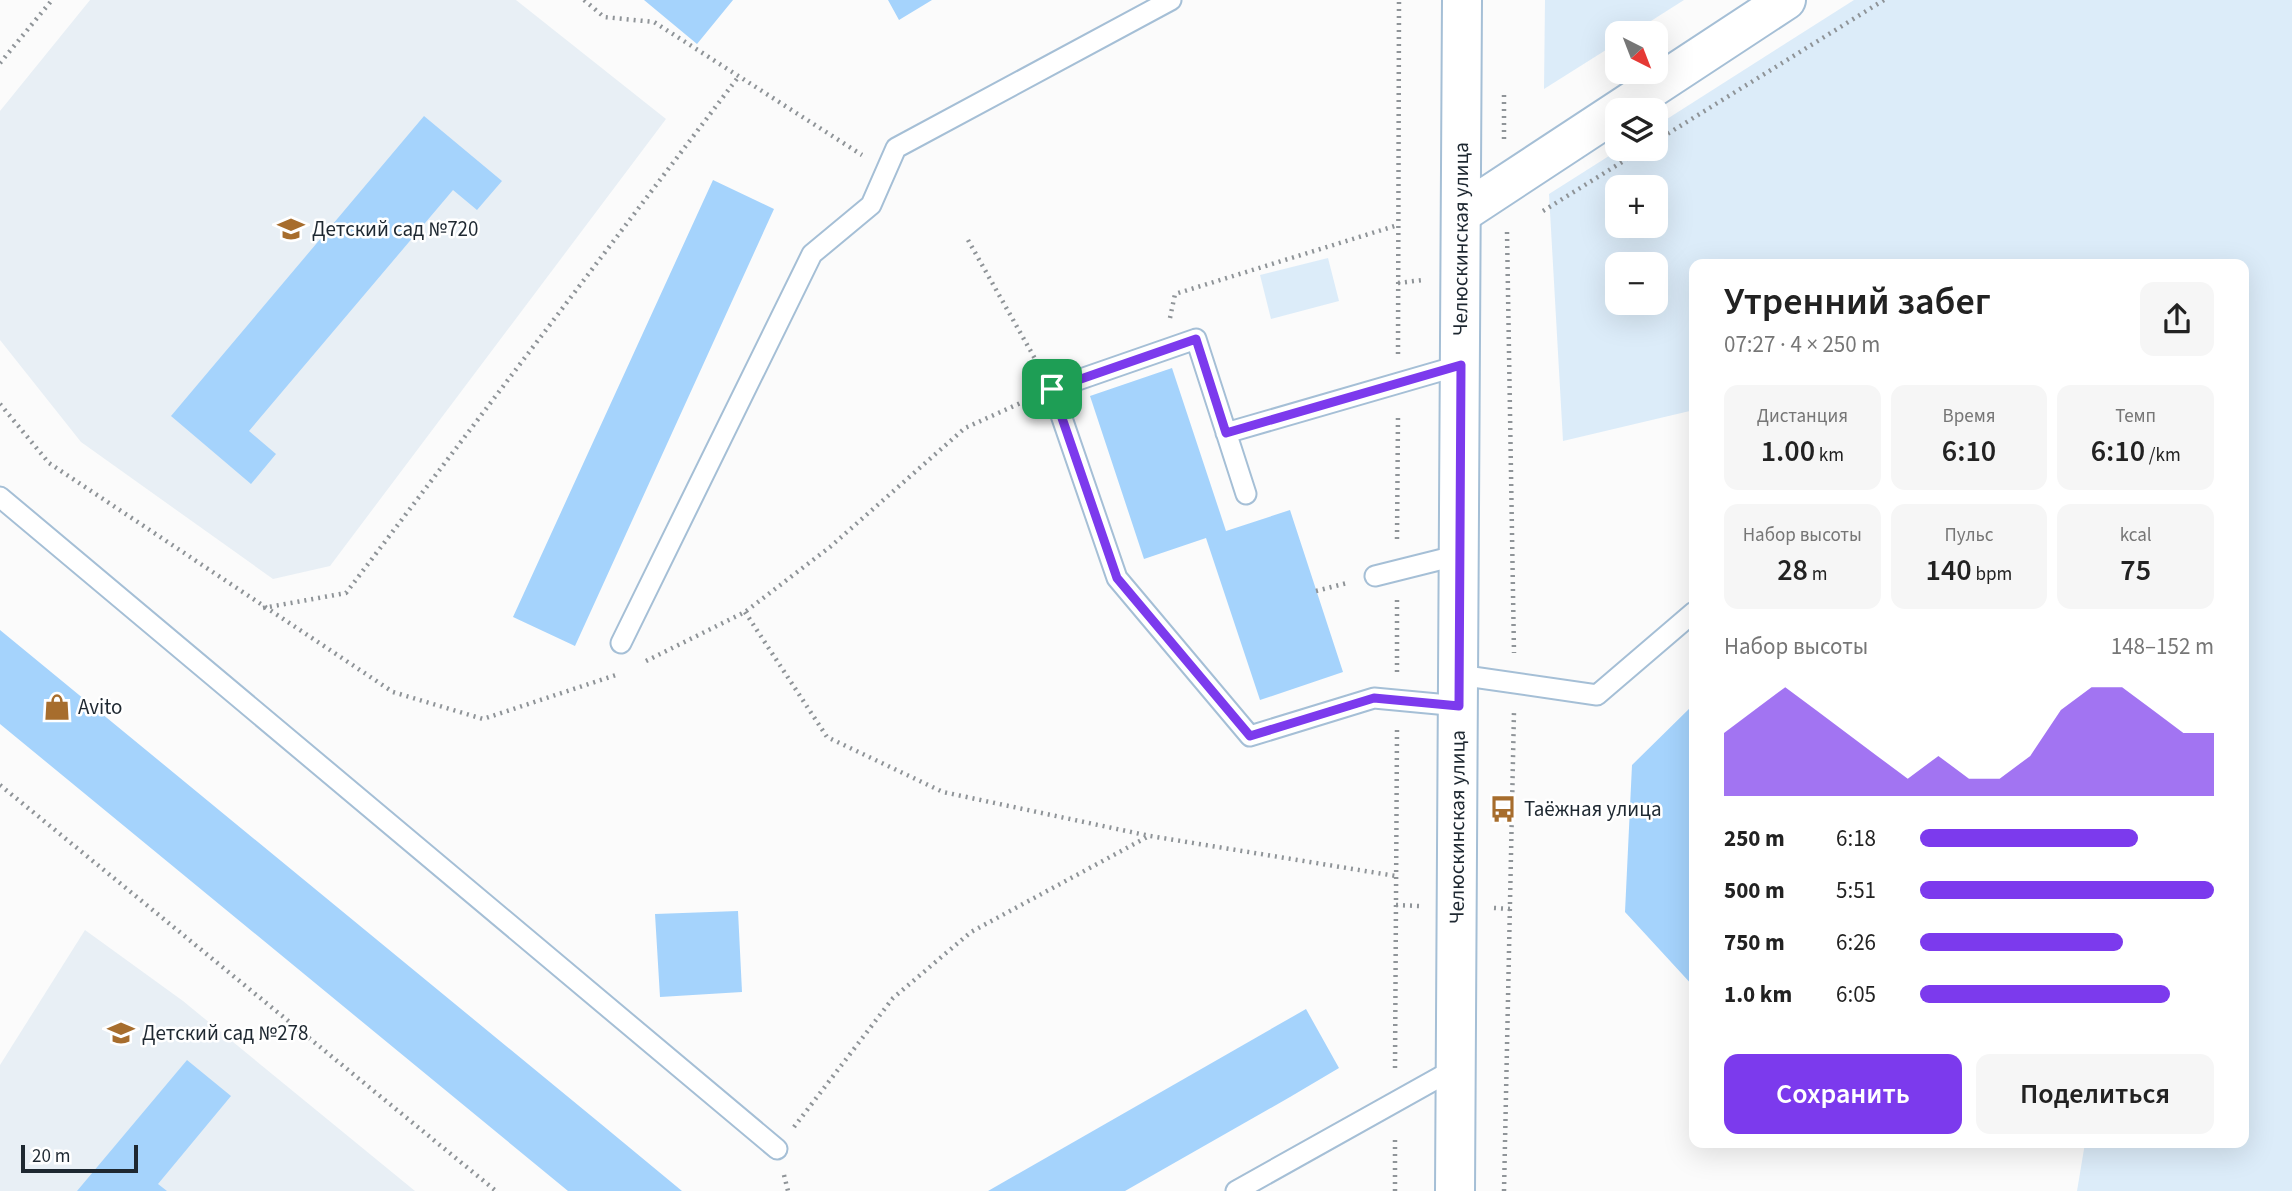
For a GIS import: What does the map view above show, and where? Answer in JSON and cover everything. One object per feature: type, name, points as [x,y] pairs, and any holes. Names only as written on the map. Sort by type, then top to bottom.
[{"type":"street","name":"Челюскинская улица","points":[[1455,1191],[1462,0]]},
{"type":"street","points":[[1462,212],[1786,0]]},
{"type":"lane","points":[[621,643],[812,254],[871,205],[896,148],[1171,0]]},
{"type":"lane","points":[[1246,494],[1196,339],[1052,389],[1117,578],[1250,736],[1374,698],[1459,691],[1597,695],[1689,616]]},
{"type":"lane","points":[[1226,433],[1461,365]]},
{"type":"lane","points":[[0,497],[777,1149]]},
{"type":"lane","points":[[1375,576],[1459,555]]},
{"type":"lane","points":[[1236,1191],[1456,1068]]},
{"type":"path","points":[[0,63],[52,0]]},
{"type":"path","points":[[583,0],[604,17],[654,22],[887,170]]},
{"type":"path","points":[[1668,134],[1884,0]]},
{"type":"path","points":[[263,608],[346,593],[739,76]]},
{"type":"path","points":[[1541,212],[1624,161]]},
{"type":"path","points":[[1164,350],[1175,294],[1398,225]]},
{"type":"path","points":[[1507,233],[1518,226]]},
{"type":"path","points":[[635,667],[745,612],[830,547],[965,428],[1052,389],[968,240]]},
{"type":"path","points":[[0,404],[49,463],[263,608],[393,692],[483,719],[622,673]]},
{"type":"path","points":[[745,612],[827,737],[943,792],[1150,836],[1396,876]]},
{"type":"path","points":[[0,785],[496,1191]]},
{"type":"path","points":[[777,1149],[893,998],[961,940],[971,932],[1150,836]]},
{"type":"shaded area","name":"Детский сад №720","points":[[90,0],[516,0],[666,119],[330,566],[273,579],[81,442],[0,340],[0,111]]},
{"type":"shaded area","points":[[1545,0],[1684,0],[1651,21],[1605,21],[1605,51],[1544,89]]},
{"type":"shaded area","points":[[1854,0],[2292,0],[2292,1191],[2077,1191],[2084,1148],[2249,1148],[2249,259],[1689,259],[1689,411],[1563,441],[1549,194],[1605,159],[1605,161],[1668,161],[1668,118]]},
{"type":"shaded area","points":[[1328,258],[1339,301],[1271,319],[1260,275]]},
{"type":"shaded area","name":"Детский сад №278","points":[[85,930],[183,1001],[415,1191],[0,1191],[0,1065]]},
{"type":"building","points":[[644,0],[733,0],[697,44]]},
{"type":"building","points":[[888,0],[932,0],[899,20]]},
{"type":"building","points":[[424,116],[502,181],[477,210],[453,190],[249,431],[276,454],[251,484],[171,416]]},
{"type":"building","points":[[713,180],[774,209],[575,646],[513,617]]},
{"type":"building","points":[[1172,368],[1226,531],[1290,510],[1343,672],[1260,700],[1206,538],[1144,559],[1090,396]]},
{"type":"building","points":[[0,630],[682,1191],[568,1191],[0,724]]},
{"type":"building","points":[[1689,709],[1689,982],[1625,912],[1632,765]]},
{"type":"building","points":[[738,911],[742,992],[660,997],[655,914]]},
{"type":"building","points":[[1306,1009],[1339,1068],[1290,1097],[1125,1191],[988,1191]]},
{"type":"building","points":[[187,1060],[231,1096],[158,1184],[167,1191],[77,1191]]},
{"type":"place","name":"Детский сад №720","points":[[291,229]]},
{"type":"place","name":"Avito","points":[[57,707]]},
{"type":"place","name":"Таёжная улица","points":[[1503,809]]},
{"type":"place","name":"Детский сад №278","points":[[121,1033]]},
{"type":"route","points":[[1196,339],[1226,433],[1461,365],[1459,706],[1374,698],[1250,736],[1117,578],[1052,389],[1196,339]]}]
